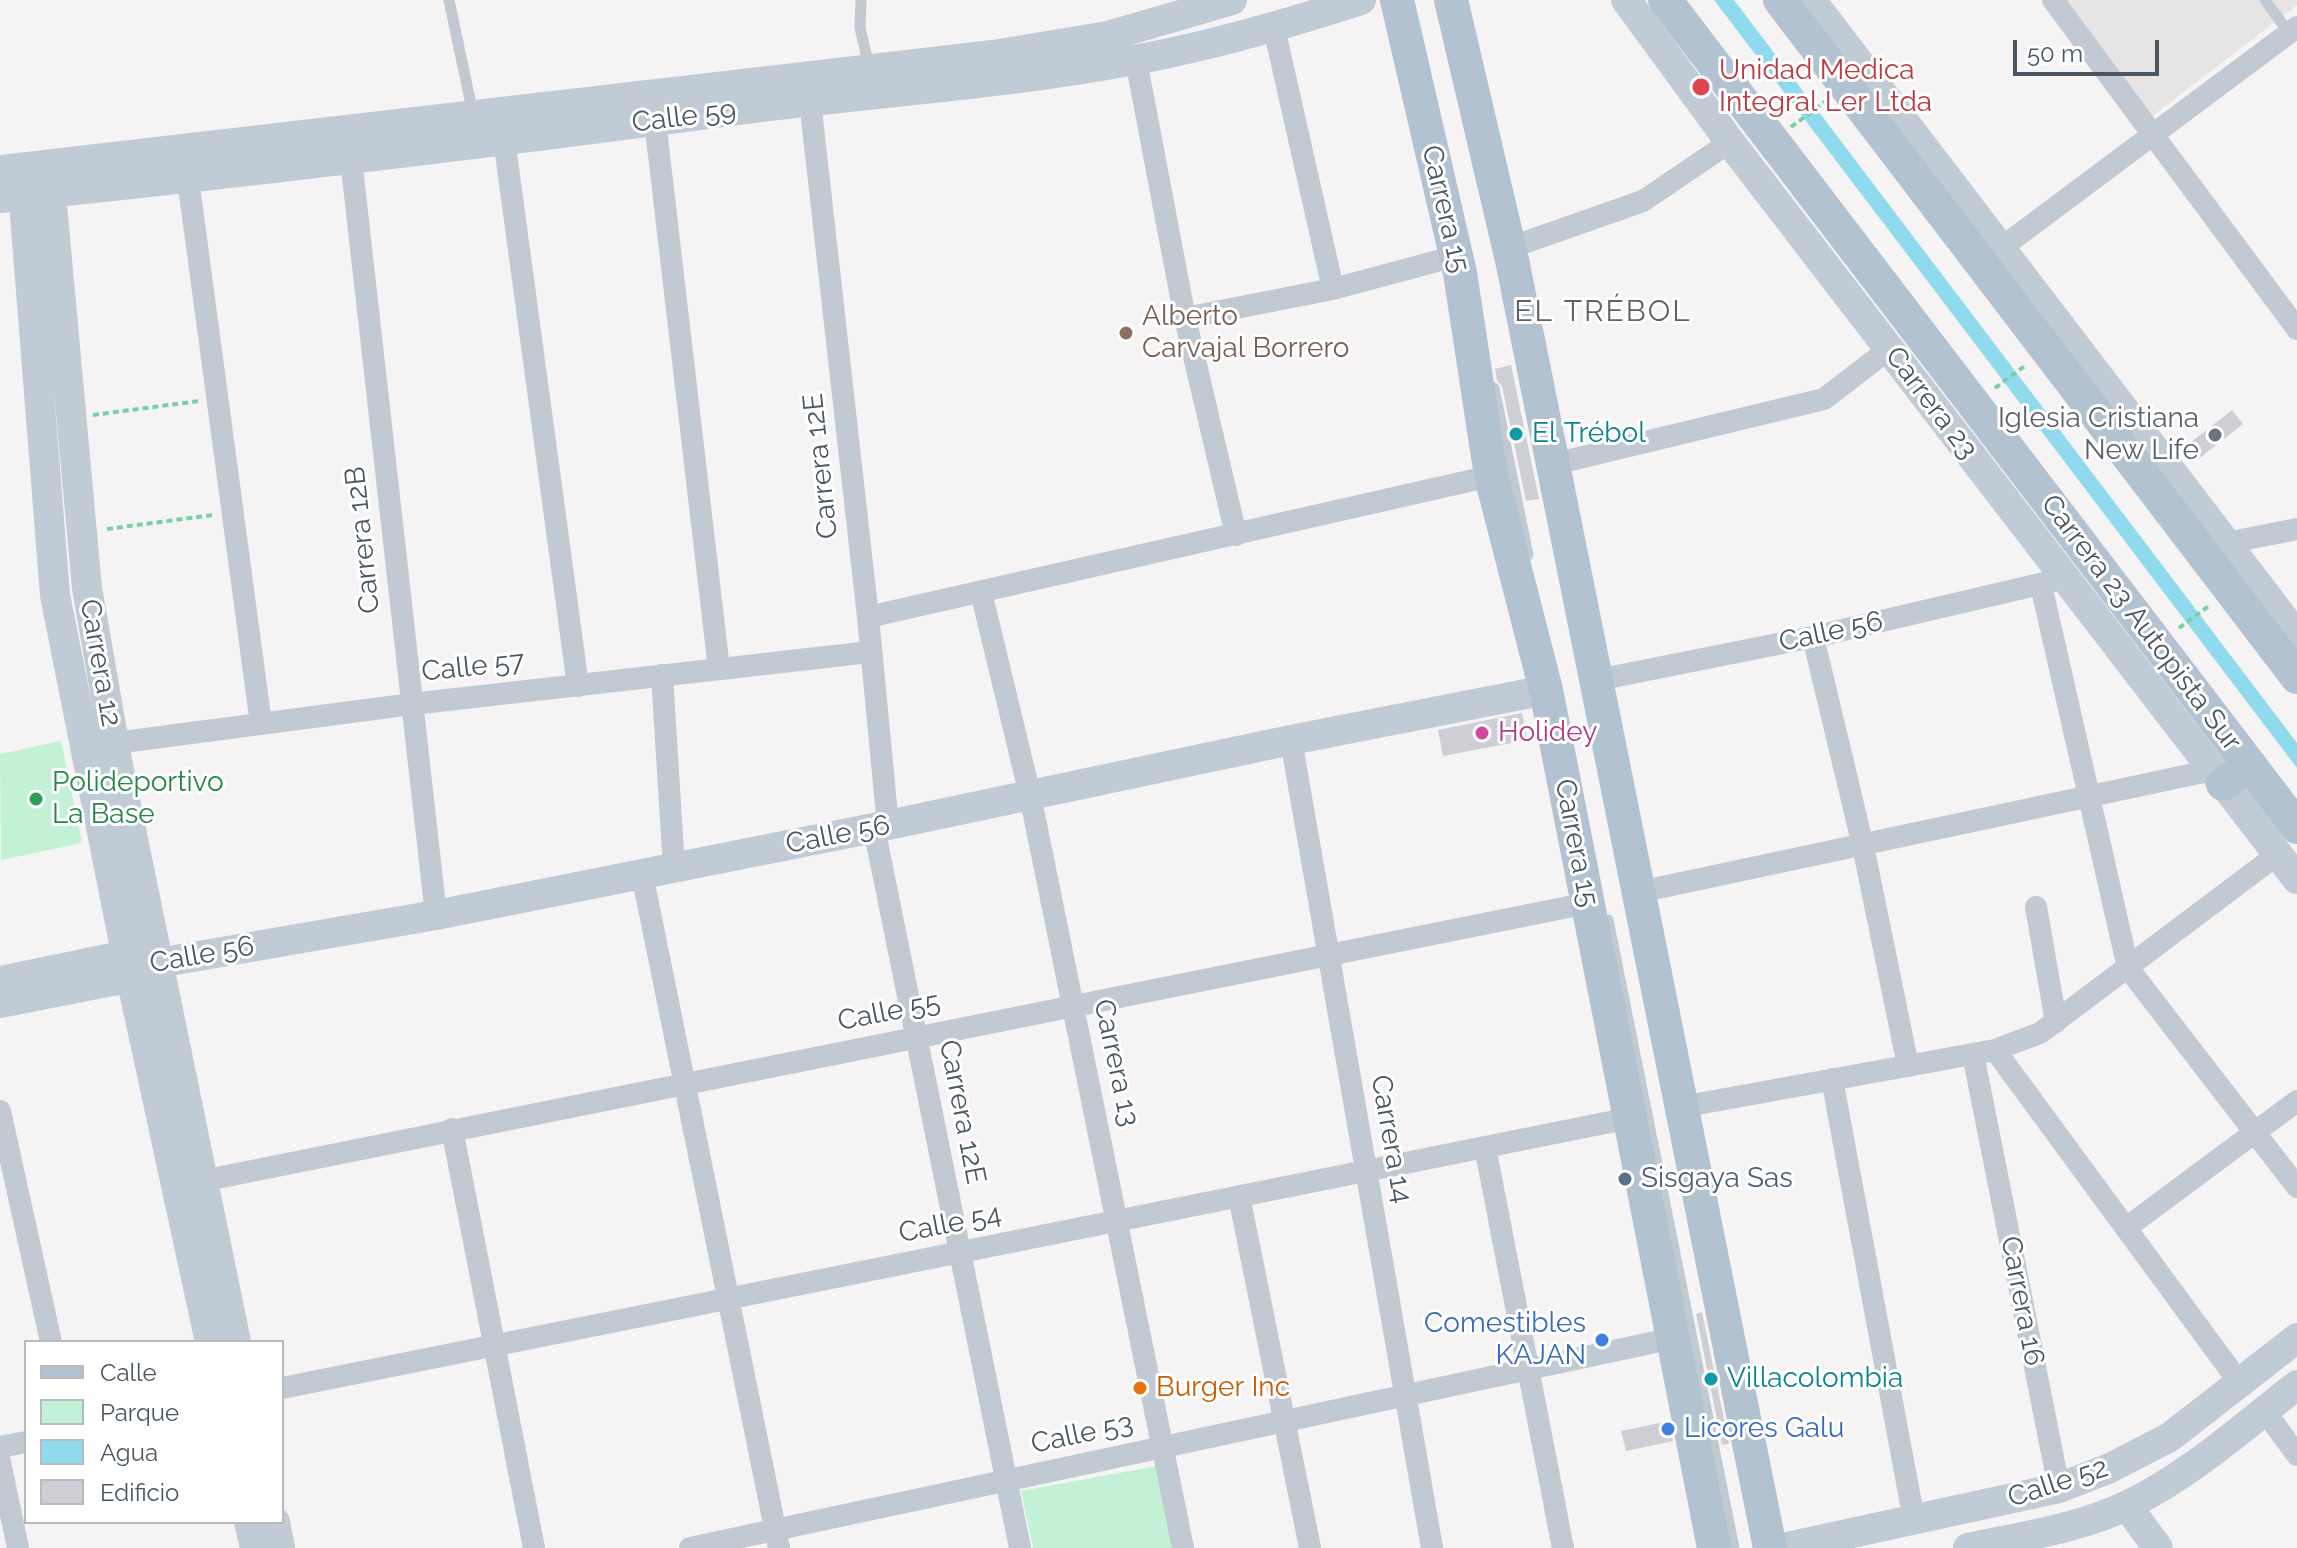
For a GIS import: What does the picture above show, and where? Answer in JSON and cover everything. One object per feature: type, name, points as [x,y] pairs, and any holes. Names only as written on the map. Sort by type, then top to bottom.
[{"type":"main road","name":"Carrera 15","points":[[1397,0],[1459,241],[1491,476],[1548,674],[1596,902],[1630,1118],[1714,1548]]},
{"type":"main road","name":"Carrera 23 Autopista Sur","points":[[1665,0],[2229,773],[2287,840]]},
{"type":"main road","points":[[1780,0],[1956,230],[2032,354],[2297,677]]},
{"type":"main road","name":"Carrera 15","points":[[1446,8],[1509,248],[1770,1548]]},
{"type":"main road","points":[[1956,230],[1998,245]]},
{"type":"main road","points":[[2032,354],[2036,295]]},
{"type":"street","name":"Calle 59","points":[[1119,53],[1232,0]]},
{"type":"street","name":"Calle 59","points":[[24,181],[485,132],[872,82],[981,83],[1119,53],[1274,28],[1361,0]]},
{"type":"street","name":"Carrera 23","points":[[1626,0],[1730,142],[1889,349],[2053,581],[2229,773]]},
{"type":"street","points":[[1811,0],[2297,636]]},
{"type":"street","points":[[2053,0],[2297,329]]},
{"type":"street","points":[[1274,28],[1333,289]]},
{"type":"street","points":[[1998,245],[2294,34]]},
{"type":"street","points":[[1119,53],[1236,535]]},
{"type":"street","name":"Calle 59","points":[[24,181],[188,179],[351,159],[485,132],[655,121],[810,101],[872,82]]},
{"type":"street","name":"Carrera 12E","points":[[810,101],[868,617],[881,826],[916,1037],[1020,1548]]},
{"type":"street","points":[[655,121],[719,669]]},
{"type":"street","points":[[485,132],[578,686]]},
{"type":"street","points":[[1509,248],[1643,201],[1730,142]]},
{"type":"street","name":"Carrera 12B","points":[[351,159],[436,915]]},
{"type":"street","points":[[188,179],[261,724]]},
{"type":"street","name":"Carrera 12","points":[[24,181],[114,743],[133,963],[202,1181],[236,1340]]},
{"type":"street","name":"Carrera 12","points":[[24,181],[55,595],[83,748],[133,963],[210,1340]]},
{"type":"street","points":[[1185,318],[1333,289],[1459,241]]},
{"type":"street","points":[[1554,464],[1824,399],[1889,349]]},
{"type":"street","points":[[868,617],[1491,476]]},
{"type":"street","points":[[2226,543],[2297,529]]},
{"type":"street","points":[[2053,581],[2088,795],[2128,968],[2297,1187]]},
{"type":"street","name":"Calle 56","points":[[1597,680],[1813,637],[2053,581]]},
{"type":"street","name":"Carrera 13","points":[[981,592],[1030,795],[1183,1548]]},
{"type":"street","points":[[1813,637],[1863,846],[1908,1066]]},
{"type":"street","name":"Calle 57","points":[[83,748],[412,704],[870,652]]},
{"type":"street","name":"Calle 56","points":[[0,981],[436,915],[674,868],[1291,740],[1548,674]]},
{"type":"street","points":[[662,675],[674,868]]},
{"type":"street","name":"Carrera 14","points":[[1291,740],[1432,1548]]},
{"type":"street","points":[[1639,892],[2088,795],[2229,773]]},
{"type":"street","points":[[1681,1107],[1984,1052],[2040,1033],[2128,968],[2287,840],[2297,879]]},
{"type":"street","points":[[642,874],[778,1539]]},
{"type":"street","name":"Calle 55","points":[[202,1181],[1596,902]]},
{"type":"street","points":[[2036,907],[2056,1022]]},
{"type":"street","name":"Calle 56","points":[[0,1003],[117,980],[133,963]]},
{"type":"street","points":[[1984,1052],[2126,1228],[2239,1382]]},
{"type":"street","name":"Carrera 16","points":[[1984,1052],[2059,1488],[2056,1539]]},
{"type":"street","points":[[1832,1079],[1914,1520]]},
{"type":"street","points":[[2126,1228],[2297,1101]]},
{"type":"street","points":[[0,1111],[51,1340]]},
{"type":"street","name":"Calle 54","points":[[284,1388],[1630,1118]]},
{"type":"street","points":[[452,1129],[534,1548]]},
{"type":"street","points":[[1485,1147],[1563,1548]]},
{"type":"street","points":[[1239,1196],[1310,1548]]},
{"type":"street","name":"Calle 53","points":[[690,1548],[778,1539],[1006,1481],[1674,1338]]},
{"type":"street","name":"Calle 52","points":[[1783,1548],[1879,1538],[1914,1520],[2059,1488],[2110,1468],[2170,1437],[2297,1338]]},
{"type":"street","name":"Calle 52","points":[[1968,1548],[2056,1539],[2127,1506],[2192,1468],[2297,1385]]},
{"type":"street","points":[[2264,1410],[2297,1455]]},
{"type":"street","points":[[0,1447],[24,1442]]},
{"type":"street","points":[[0,1462],[18,1548]]},
{"type":"street","points":[[2127,1506],[2158,1548]]},
{"type":"street","points":[[249,1524],[255,1548]]},
{"type":"street","points":[[275,1524],[280,1548]]},
{"type":"lane","points":[[449,0],[485,132]]},
{"type":"lane","points":[[861,0],[860,28],[872,82]]},
{"type":"lane","points":[[1438,0],[1446,8]]},
{"type":"lane","points":[[2265,0],[2294,34]]},
{"type":"lane","points":[[1459,241],[1475,285]]},
{"type":"lane","points":[[1492,373],[1531,566]]},
{"type":"lane","points":[[1548,674],[1568,733]]},
{"type":"lane","points":[[1596,902],[1734,1548]]},
{"type":"path","points":[[1793,125],[1823,103]]},
{"type":"path","points":[[1997,387],[2032,354]]},
{"type":"path","points":[[88,415],[217,398]]},
{"type":"path","points":[[96,531],[233,512]]},
{"type":"path","points":[[2173,633],[2209,606]]},
{"type":"shaded area","points":[[2066,0],[2297,0],[2297,5],[2151,117]]},
{"type":"green space","name":"Polideportivo La Base","points":[[61,741],[82,843],[1,860],[0,754]]},
{"type":"green space","points":[[1157,1466],[1173,1548],[1033,1548],[1021,1491]]},
{"type":"water","points":[[1714,0],[1734,0],[2297,743],[2297,768]]},
{"type":"building","name":"El Trébol","points":[[1511,365],[1539,499],[1526,501],[1502,386],[1497,380],[1495,369]]},
{"type":"building","name":"Iglesia Cristiana New Life","points":[[2232,410],[2243,424],[2197,460],[2186,446]]},
{"type":"building","name":"Holidey","points":[[1522,713],[1527,740],[1443,756],[1438,730]]},
{"type":"building","points":[[1702,1312],[1729,1444],[1722,1445],[1696,1314]]},
{"type":"building","points":[[1669,1421],[1673,1441],[1626,1451],[1621,1431]]},
{"type":"place","name":"Unidad Medica Integral Ler Ltda","points":[[1701,87]]},
{"type":"place","name":"Alberto Carvajal Borrero","points":[[1126,333]]},
{"type":"place","name":"El Trébol","points":[[1516,434]]},
{"type":"place","name":"Iglesia Cristiana New Life","points":[[2215,435]]},
{"type":"place","name":"Holidey","points":[[1482,733]]},
{"type":"place","name":"Polideportivo La Base","points":[[36,799]]},
{"type":"place","name":"Sisgaya Sas","points":[[1625,1179]]},
{"type":"place","name":"Comestibles KAJAN","points":[[1602,1340]]},
{"type":"place","name":"Villacolombia","points":[[1711,1379]]},
{"type":"place","name":"Burger Inc","points":[[1140,1388]]},
{"type":"place","name":"Licores Galu","points":[[1668,1429]]},
{"type":"district","name":"EL TRÉBOL","points":[[1603,312]]}]
